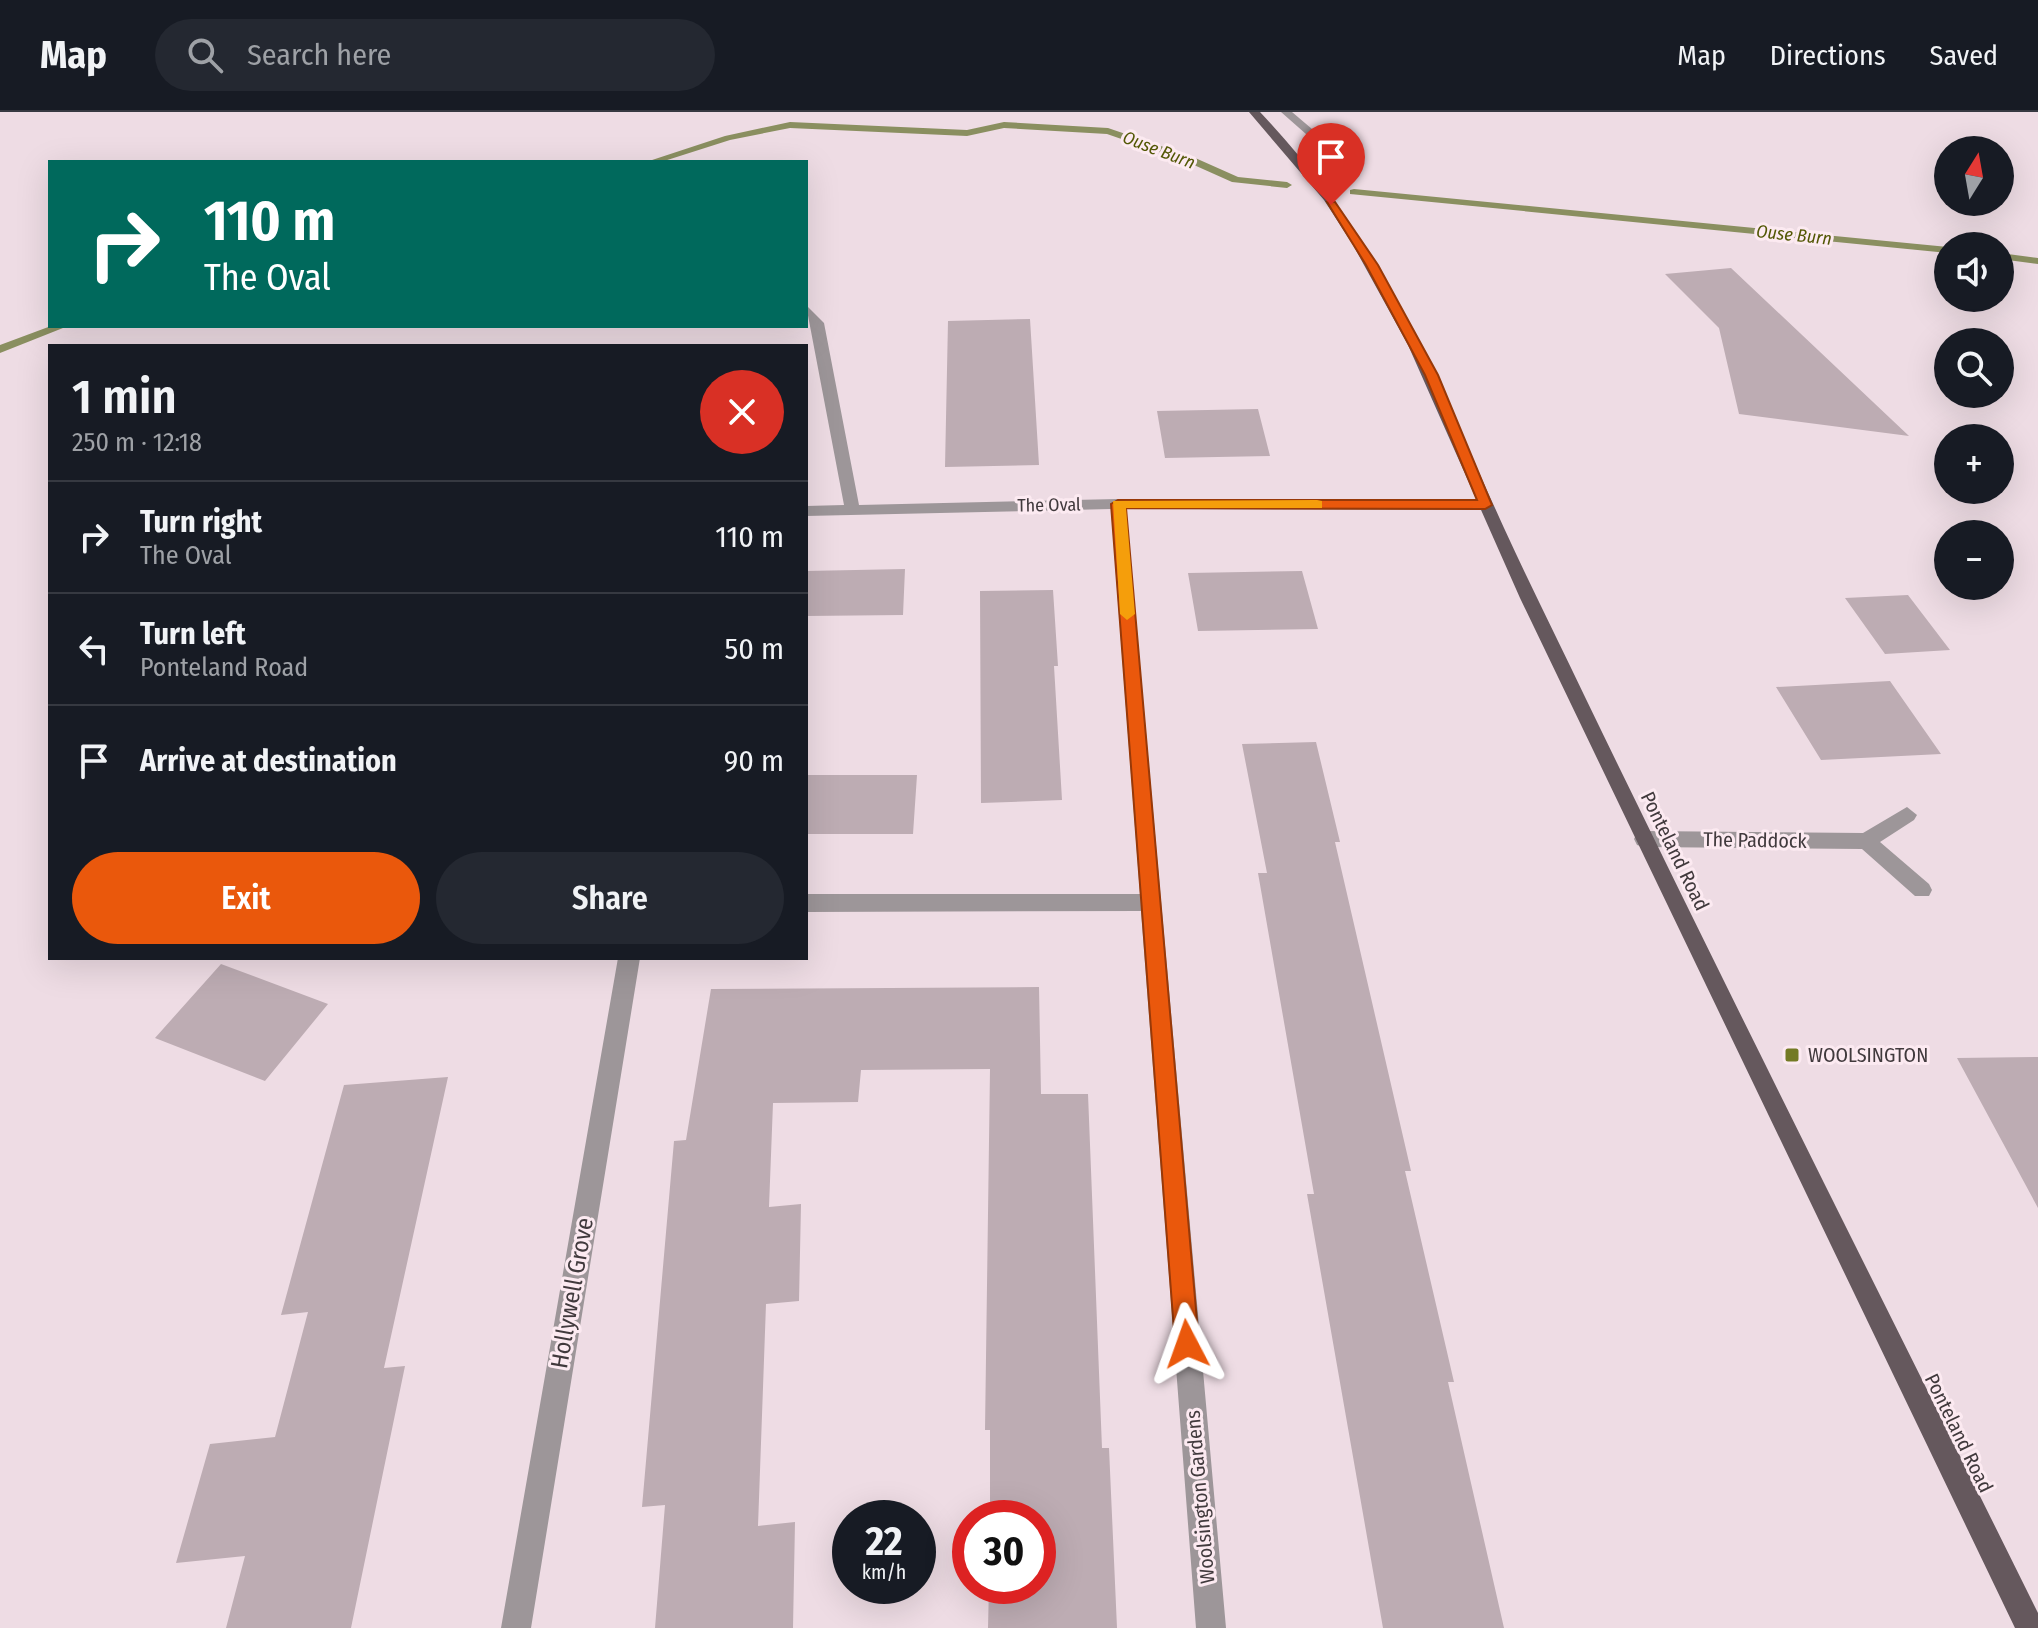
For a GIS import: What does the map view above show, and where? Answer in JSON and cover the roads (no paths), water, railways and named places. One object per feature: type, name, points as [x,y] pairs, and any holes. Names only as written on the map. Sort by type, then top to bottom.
[{"type":"main road","name":"Ponteland Road","points":[[1254,112],[1284,141],[1372,265],[1432,375],[1485,505],[1644,839],[2030,1628]]},
{"type":"street","points":[[1286,112],[1328,148],[1340,179],[1317,184]]},
{"type":"street","points":[[808,312],[817,323],[852,507]]},
{"type":"street","name":"The Oval","points":[[808,511],[852,507],[1118,504],[1485,505]]},
{"type":"street","name":"Woolsington Gardens","points":[[1118,504],[1211,1628]]},
{"type":"street","points":[[1907,815],[1866,841],[1922,890]]},
{"type":"street","name":"The Paddock","points":[[1644,839],[1866,841]]},
{"type":"street","points":[[808,903],[1151,902]]},
{"type":"street","name":"Hollywell Grove","points":[[516,1628],[629,960]]},
{"type":"waterway","name":"Ouse Burn","points":[[657,160],[728,138],[790,125],[967,133],[1004,125],[1108,131],[1189,159],[1236,180],[1287,185]]},
{"type":"waterway","name":"Ouse Burn","points":[[1354,192],[1934,249]]},
{"type":"waterway","name":"Ouse Burn","points":[[2014,258],[2038,261]]},
{"type":"waterway","name":"Ouse Burn","points":[[0,349],[57,328]]},
{"type":"place","name":"WOOLSINGTON","points":[[1792,1055]]}]
